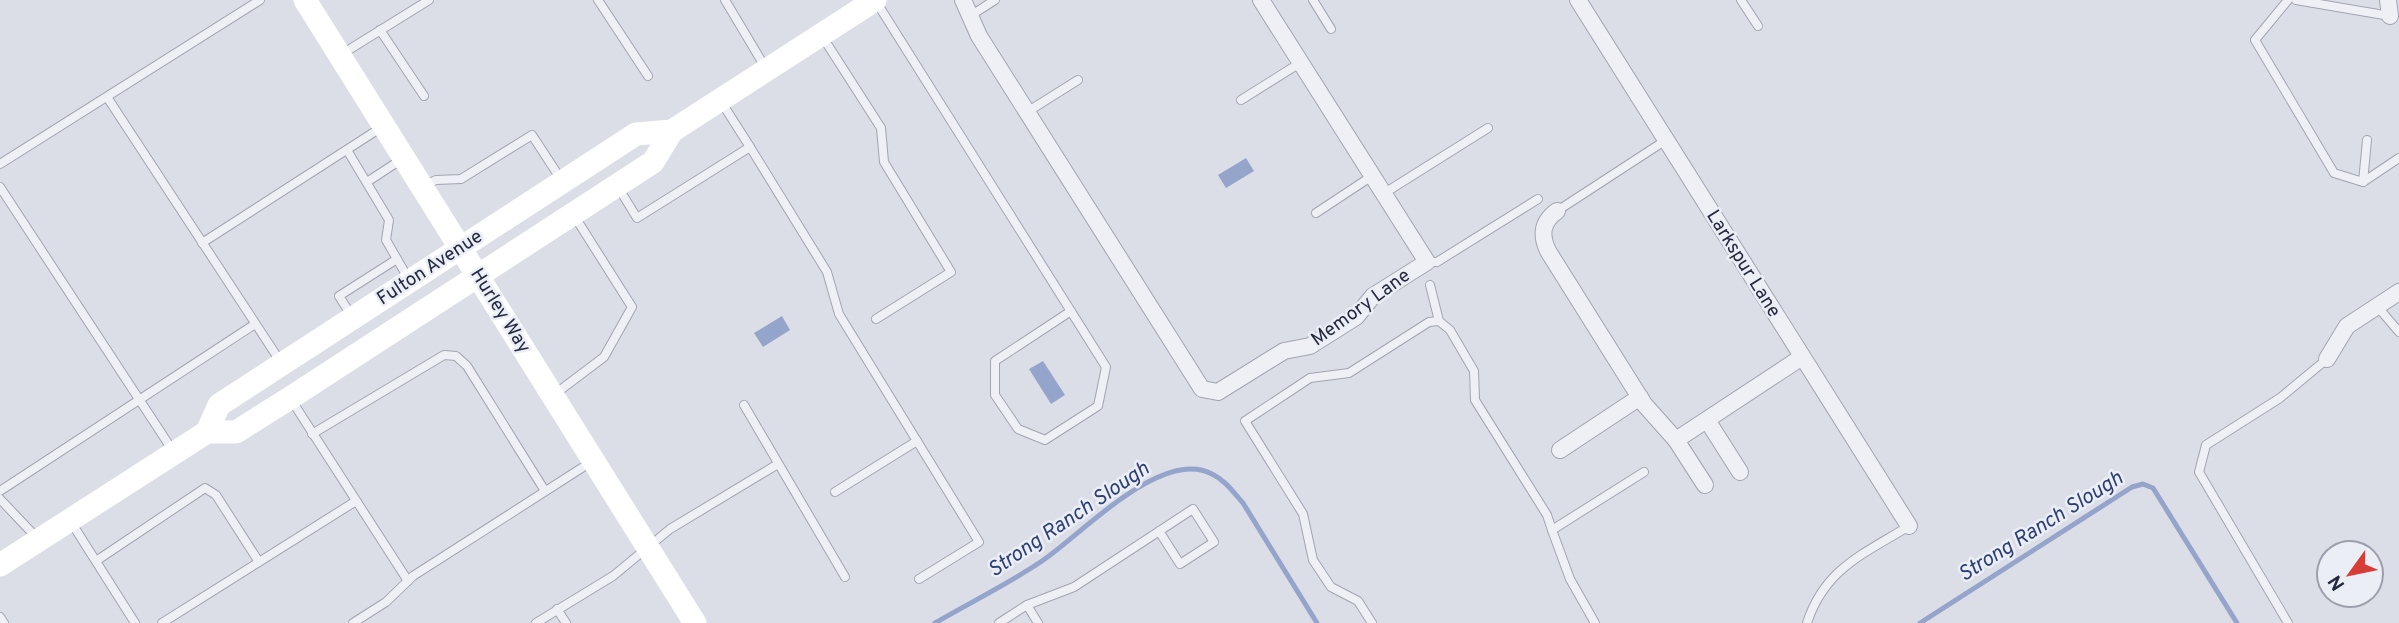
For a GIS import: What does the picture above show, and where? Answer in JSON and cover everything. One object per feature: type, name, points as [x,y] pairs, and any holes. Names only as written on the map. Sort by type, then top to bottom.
[{"type":"main road","name":"Fulton Avenue","points":[[0,565],[207,432],[236,432],[290,398],[653,162],[672,131],[875,0]]},
{"type":"main road","name":"Hurley Way","points":[[310,2],[384,126],[695,623]]},
{"type":"main road","name":"Fulton Avenue","points":[[207,432],[219,405],[636,134],[672,131]]},
{"type":"street","name":"Memory Lane","points":[[963,0],[978,36],[1202,389],[1218,392],[1284,351],[1310,346],[1356,317],[1373,296],[1427,262],[1261,0]]},
{"type":"street","name":"Larkspur Lane","points":[[1578,0],[1909,526]]},
{"type":"street","points":[[1557,211],[1545,223],[1542,236],[1545,244],[1640,397],[1676,440],[1705,485]]},
{"type":"street","points":[[2327,359],[2347,326],[2399,292]]},
{"type":"street","points":[[1676,440],[1802,357]]},
{"type":"street","points":[[1560,450],[1640,397]]},
{"type":"street","points":[[1707,420],[1740,472]]},
{"type":"lane","points":[[0,164],[260,0]]},
{"type":"lane","points":[[340,55],[429,0]]},
{"type":"lane","points":[[598,0],[648,76]]},
{"type":"lane","points":[[725,0],[766,69]]},
{"type":"lane","points":[[875,0],[1071,311],[1105,368],[1098,406],[1045,440],[1018,429],[995,395],[995,361],[1071,311]]},
{"type":"lane","points":[[970,16],[995,0]]},
{"type":"lane","points":[[1313,0],[1331,29]]},
{"type":"lane","points":[[1741,0],[1758,26]]},
{"type":"lane","points":[[2288,0],[2255,40],[2334,173],[2363,182]]},
{"type":"lane","points":[[2296,0],[2389,8]]},
{"type":"lane","points":[[380,30],[424,96]]},
{"type":"lane","points":[[822,35],[881,128],[884,162],[951,272],[876,319]]},
{"type":"lane","points":[[1241,100],[1300,63]]},
{"type":"lane","points":[[1027,112],[1078,80]]},
{"type":"lane","points":[[107,97],[282,364]]},
{"type":"lane","points":[[720,100],[827,272],[839,314],[979,542],[919,579]]},
{"type":"lane","points":[[202,243],[384,126]]},
{"type":"lane","points":[[1383,194],[1488,128]]},
{"type":"lane","points":[[422,187],[436,180],[461,179],[533,135],[563,182]]},
{"type":"lane","points":[[1557,211],[1666,139]]},
{"type":"lane","points":[[2363,182],[2367,140]]},
{"type":"lane","points":[[617,185],[637,218],[750,147]]},
{"type":"lane","points":[[347,149],[389,220],[386,240],[410,281]]},
{"type":"lane","points":[[367,183],[404,157]]},
{"type":"lane","points":[[2363,182],[2399,158]]},
{"type":"lane","points":[[1316,213],[1372,176]]},
{"type":"lane","points":[[0,187],[174,453]]},
{"type":"lane","points":[[1427,262],[1437,262],[1538,199]]},
{"type":"lane","points":[[552,396],[604,357],[632,307],[573,213]]},
{"type":"lane","points":[[353,318],[339,296],[397,259]]},
{"type":"lane","points":[[1430,285],[1439,321],[1450,330],[1473,368],[1475,400],[1547,515],[1570,579],[1595,623]]},
{"type":"lane","points":[[2377,306],[2399,332]]},
{"type":"lane","points":[[1372,623],[1357,601],[1331,587],[1314,560],[1303,514],[1245,421],[1307,380],[1349,373],[1429,322],[1439,321]]},
{"type":"lane","points":[[0,491],[255,324]]},
{"type":"lane","points":[[312,434],[444,355],[456,356],[467,366],[545,491]]},
{"type":"lane","points":[[2288,623],[2199,472],[2206,445],[2280,398],[2327,359]]},
{"type":"lane","points":[[290,398],[408,581]]},
{"type":"lane","points":[[744,405],[845,577]]},
{"type":"lane","points":[[835,492],[917,441]]},
{"type":"lane","points":[[353,623],[386,602],[408,581],[593,461]]},
{"type":"lane","points":[[536,623],[613,576],[670,529],[778,464]]},
{"type":"lane","points":[[1552,530],[1644,472]]},
{"type":"lane","points":[[96,561],[205,488],[216,495],[260,562]]},
{"type":"lane","points":[[0,499],[39,540]]},
{"type":"lane","points":[[162,623],[356,501]]},
{"type":"lane","points":[[999,623],[1027,605],[1073,587],[1159,531],[1194,509],[1214,542],[1180,564],[1159,531]]},
{"type":"lane","points":[[70,520],[135,623]]},
{"type":"lane","points":[[1807,623],[1826,583],[1842,566],[1909,526]]},
{"type":"lane","points":[[1027,605],[1038,623]]},
{"type":"lane","points":[[557,609],[566,623]]},
{"type":"lane","points":[[0,617],[4,623]]},
{"type":"water","points":[[1246,158],[1254,171],[1226,188],[1218,175]]},
{"type":"water","points":[[782,316],[790,330],[763,347],[754,333]]},
{"type":"water","points":[[1043,361],[1065,395],[1051,404],[1029,369]]},
{"type":"waterway","name":"Strong Ranch Slough","points":[[935,623],[1042,561],[1100,515],[1147,483],[1170,473],[1192,469],[1217,477],[1243,503],[1317,623]]},
{"type":"waterway","name":"Strong Ranch Slough","points":[[1920,623],[2132,487],[2143,484],[2153,488],[2237,623]]}]
